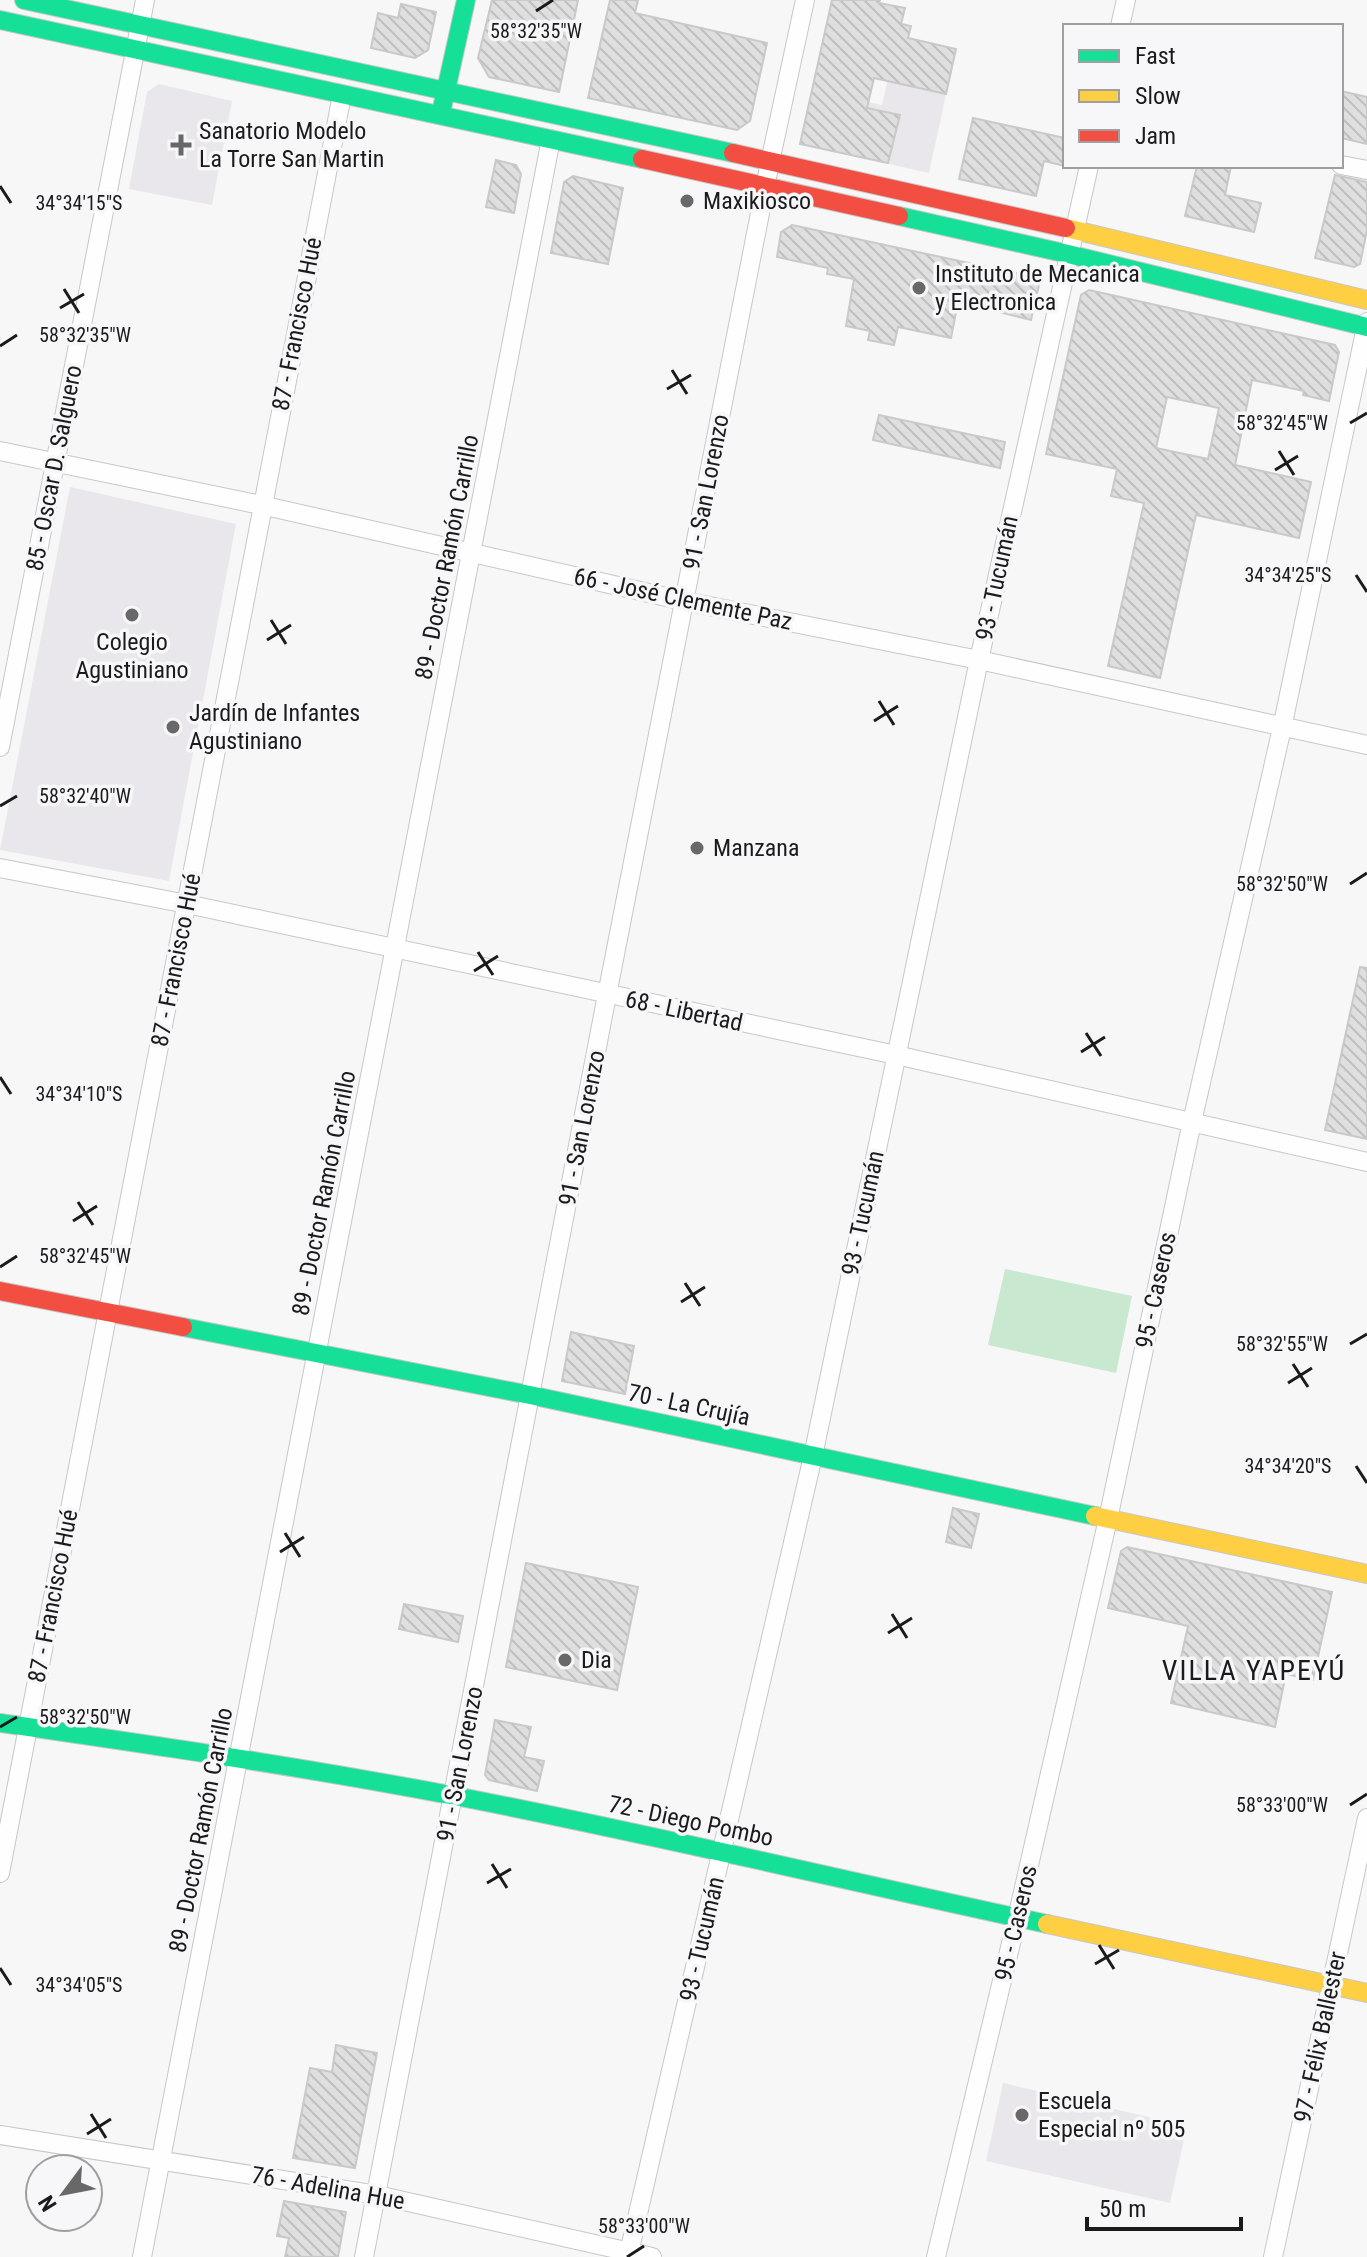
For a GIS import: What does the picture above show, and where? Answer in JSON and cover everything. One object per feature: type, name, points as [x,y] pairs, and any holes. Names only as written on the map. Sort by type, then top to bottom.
[{"type":"street","points":[[24,0],[770,162],[1367,300]]},
{"type":"street","name":"85 - Oscar D. Salguero","points":[[0,747],[145,0]]},
{"type":"street","points":[[440,116],[466,0]]},
{"type":"street","name":"91 - San Lorenzo","points":[[364,2257],[607,995],[770,162],[805,0]]},
{"type":"street","points":[[1120,24],[1126,0]]},
{"type":"street","points":[[0,20],[766,186],[1367,325]]},
{"type":"street","name":"87 - Francisco Hué","points":[[0,1873],[342,95]]},
{"type":"street","name":"89 - Doctor Ramón Carrillo","points":[[142,2257],[551,139]]},
{"type":"street","points":[[1343,165],[1367,170]]},
{"type":"street","name":"93 - Tucumán","points":[[628,2255],[813,1456],[979,660],[1089,168]]},
{"type":"street","name":"95 - Caseros","points":[[936,2257],[1108,1519],[1367,325]]},
{"type":"street","name":"66 - José Clemente Paz","points":[[0,451],[261,505],[684,601],[979,660],[1367,745]]},
{"type":"street","name":"68 - Libertad","points":[[0,868],[187,904],[896,1055],[1367,1162]]},
{"type":"street","name":"70 - La Crujía","points":[[0,1291],[530,1395],[1367,1574]]},
{"type":"street","name":"72 - Diego Pombo","points":[[0,1723],[239,1758],[454,1796],[722,1851],[1367,1993]]},
{"type":"street","name":"97 - Félix Ballester","points":[[1273,2257],[1367,1818]]},
{"type":"street","name":"76 - Adelina Hue","points":[[0,2135],[377,2195],[628,2255],[652,2257]]},
{"type":"shaded area","points":[[898,35],[956,49],[929,173],[800,144],[812,90],[882,105]]},
{"type":"shaded area","name":"Sanatorio Modelo La Torre San Martin","points":[[159,84],[232,101],[212,205],[129,189],[147,92]]},
{"type":"shaded area","name":"Colegio Agustiniano","points":[[70,487],[236,524],[169,881],[0,850]]},
{"type":"shaded area","points":[[1003,2083],[1187,2126],[1170,2203],[986,2161]]},
{"type":"green space","points":[[1005,1269],[1132,1296],[1116,1373],[988,1345]]},
{"type":"building","points":[[492,0],[578,0],[559,92],[489,77],[478,58]]},
{"type":"building","points":[[610,0],[638,0],[635,13],[767,43],[750,121],[737,130],[588,98]]},
{"type":"building","points":[[832,0],[880,0],[879,3],[905,8],[901,24],[911,26],[908,38],[956,49],[946,94],[874,78],[867,108],[900,115],[888,163],[800,144]]},
{"type":"building","points":[[401,4],[436,12],[428,50],[415,58],[371,48],[378,13],[398,18]]},
{"type":"building","points":[[1343,91],[1367,97],[1367,144],[1343,138]]},
{"type":"building","points":[[973,118],[1063,138],[1063,166],[1044,161],[1036,196],[959,179]]},
{"type":"building","points":[[496,160],[516,165],[521,174],[514,213],[486,207]]},
{"type":"building","points":[[1197,168],[1231,168],[1225,195],[1261,203],[1254,232],[1185,216]]},
{"type":"building","points":[[1335,175],[1367,182],[1367,230],[1360,264],[1354,267],[1315,258]]},
{"type":"building","points":[[573,176],[623,188],[608,264],[551,253],[564,182]]},
{"type":"building","points":[[792,225],[1034,277],[1039,285],[1031,320],[958,302],[951,338],[898,327],[894,345],[868,340],[870,331],[846,326],[854,279],[827,274],[828,268],[777,257],[781,232]]},
{"type":"building","points":[[1089,290],[1335,345],[1339,352],[1329,401],[1303,395],[1304,391],[1252,380],[1235,465],[1311,482],[1299,538],[1196,515],[1160,678],[1108,666],[1144,503],[1111,496],[1117,469],[1046,454],[1081,295]],"holes":[[[1167,397],[1219,408],[1208,459],[1156,448]]]},
{"type":"building","points":[[879,415],[1005,442],[1000,468],[873,440]]},
{"type":"building","points":[[1360,967],[1367,968],[1367,1139],[1325,1130]]},
{"type":"building","points":[[571,1332],[634,1346],[625,1394],[562,1381]]},
{"type":"building","points":[[953,1508],[979,1514],[971,1548],[946,1542]]},
{"type":"building","points":[[1127,1547],[1332,1592],[1313,1680],[1286,1674],[1275,1727],[1171,1703],[1188,1626],[1108,1608],[1121,1551]]},
{"type":"building","points":[[526,1563],[638,1587],[617,1690],[506,1667]]},
{"type":"building","points":[[404,1604],[463,1616],[458,1642],[399,1629]]},
{"type":"building","points":[[495,1720],[531,1727],[524,1757],[544,1761],[537,1791],[489,1780],[485,1775]]},
{"type":"building","points":[[336,2045],[377,2053],[355,2168],[293,2158],[310,2068],[332,2072]]},
{"type":"building","points":[[284,2201],[346,2212],[338,2257],[285,2257],[289,2238],[277,2236]]},
{"type":"traffic: fast","points":[[24,0],[733,153]]},
{"type":"traffic: fast","points":[[442,108],[466,0]]},
{"type":"traffic: fast","points":[[0,20],[642,159]]},
{"type":"traffic: fast","points":[[899,216],[1367,327]]},
{"type":"traffic: fast","points":[[183,1327],[530,1395],[1095,1516]]},
{"type":"traffic: fast","points":[[0,1723],[285,1766],[455,1796],[1047,1924]]},
{"type":"traffic: slow","points":[[1066,228],[1367,300]]},
{"type":"traffic: slow","points":[[1095,1516],[1367,1574]]},
{"type":"traffic: slow","points":[[1047,1924],[1367,1993]]},
{"type":"traffic: jam","points":[[733,153],[1066,228]]},
{"type":"traffic: jam","points":[[642,159],[899,216]]},
{"type":"traffic: jam","points":[[0,1291],[183,1327]]},
{"type":"place","name":"Sanatorio Modelo La Torre San Martin","points":[[181,145]]},
{"type":"place","name":"Maxikiosco","points":[[687,201]]},
{"type":"place","name":"Instituto de Mecanica y Electronica","points":[[919,288]]},
{"type":"place","name":"Colegio Agustiniano","points":[[132,615]]},
{"type":"place","name":"Jardín de Infantes Agustiniano","points":[[173,727]]},
{"type":"place","name":"Manzana","points":[[697,848]]},
{"type":"place","name":"Dia","points":[[565,1660]]},
{"type":"place","name":"Escuela Especial nº 505","points":[[1022,2115]]},
{"type":"district","name":"VILLA YAPEYÚ","points":[[1254,1670]]}]
